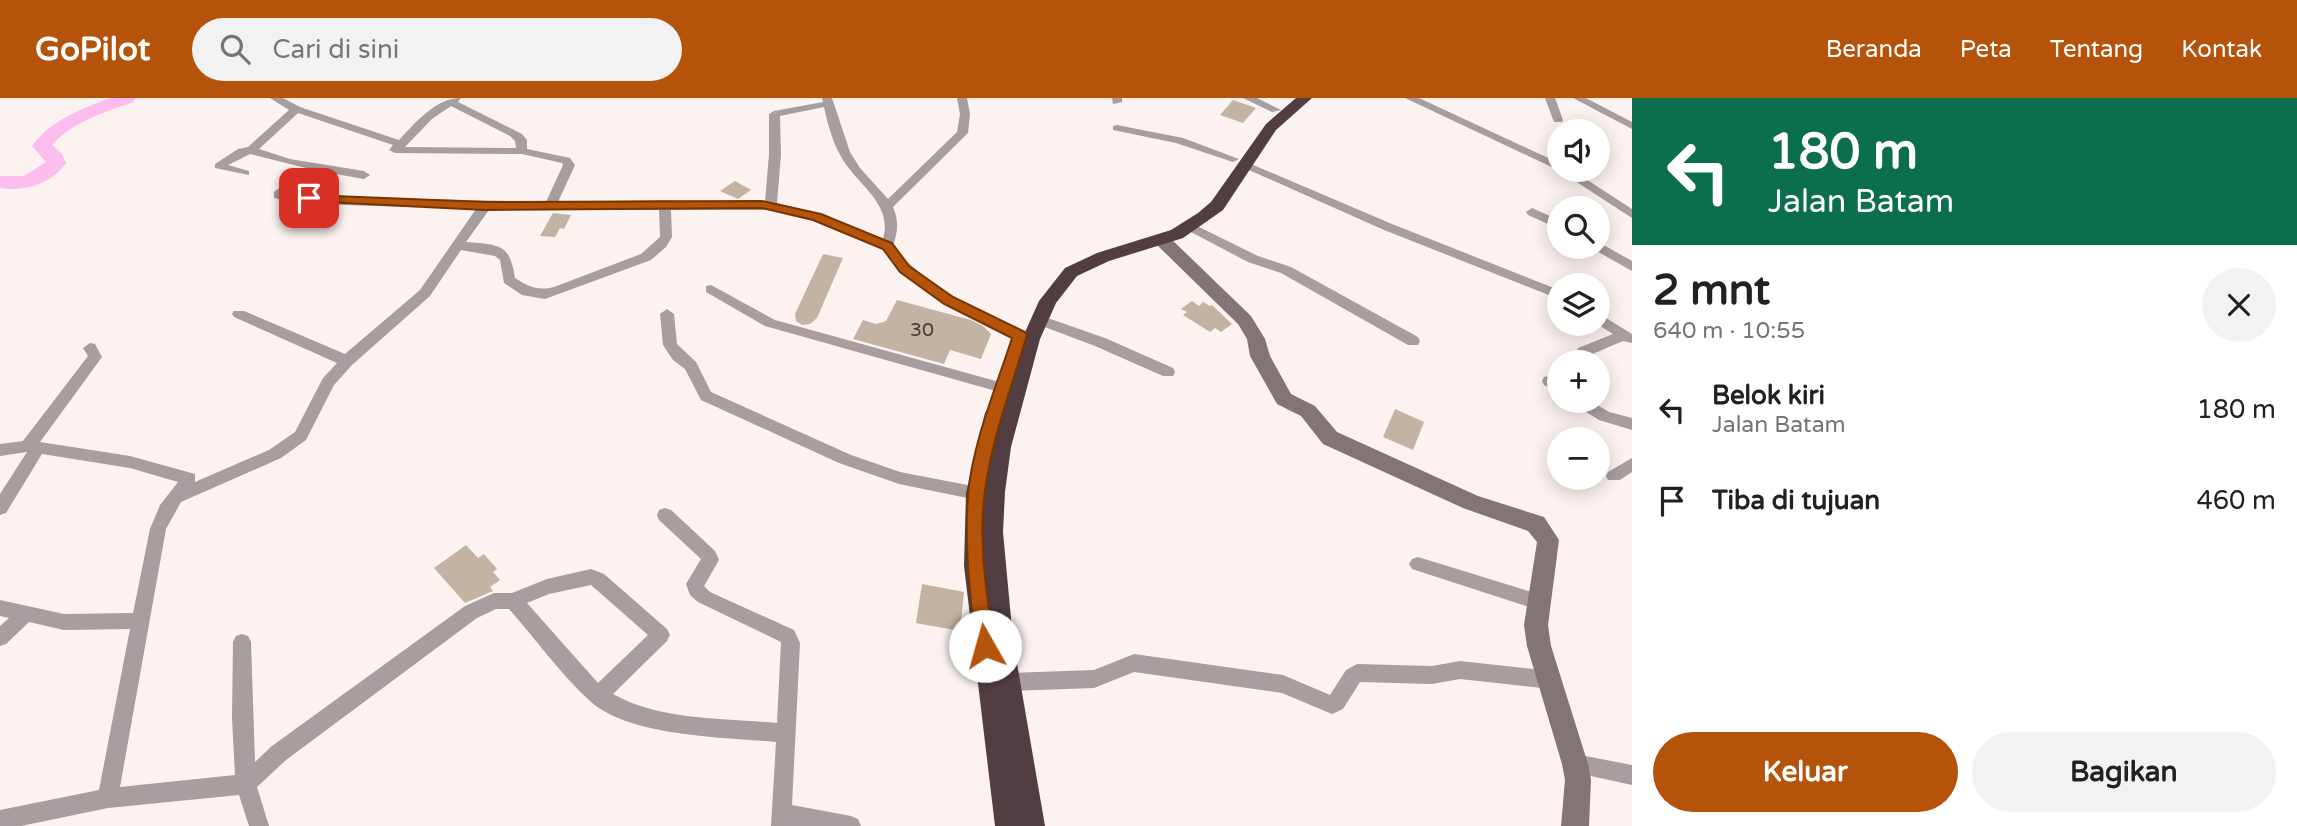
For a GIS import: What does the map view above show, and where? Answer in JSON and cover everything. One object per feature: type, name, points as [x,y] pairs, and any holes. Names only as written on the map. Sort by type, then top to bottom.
[{"type":"highway","points":[[1031,826],[1007,682],[994,568],[977,492],[986,443],[1020,335],[1043,286],[1067,262],[1096,249],[1179,221],[1204,201],[1271,127],[1306,98]]},
{"type":"highway","points":[[1009,826],[975,566],[983,518],[1001,447],[1039,320],[1058,285],[1071,272],[1103,257],[1162,240],[1191,227],[1217,206],[1239,161],[1245,140],[1283,104]]},
{"type":"street","points":[[275,98],[296,109],[401,145]]},
{"type":"street","points":[[804,98],[826,104]]},
{"type":"street","points":[[888,205],[962,133],[965,114],[962,98]]},
{"type":"street","points":[[1248,98],[1283,104]]},
{"type":"street","points":[[1410,98],[1547,162]]},
{"type":"street","points":[[1550,98],[1557,119]]},
{"type":"street","points":[[1578,98],[1632,125]]},
{"type":"street","points":[[522,151],[521,140],[514,133],[490,124],[453,100],[428,117],[395,150],[522,151],[569,162],[551,205]]},
{"type":"street","points":[[826,104],[834,134],[850,162],[888,205],[894,225],[887,246]]},
{"type":"street","points":[[771,206],[775,113],[826,104]]},
{"type":"street","points":[[251,150],[296,109]]},
{"type":"street","points":[[1116,128],[1179,140],[1239,161],[1388,227],[1547,290]]},
{"type":"street","points":[[245,173],[219,166],[242,151],[251,150],[288,162],[364,175]]},
{"type":"street","points":[[315,167],[278,195],[343,201],[485,206],[771,206],[817,217],[887,246],[905,269],[948,300],[1020,335]]},
{"type":"street","points":[[1582,182],[1632,215]]},
{"type":"street","points":[[460,246],[500,253],[506,258],[509,280],[527,292],[545,294],[629,264],[654,251],[666,237],[665,204]]},
{"type":"street","points":[[177,497],[275,454],[301,436],[323,389],[347,361],[425,293],[460,246],[485,206]]},
{"type":"street","points":[[1532,212],[1547,219]]},
{"type":"street","points":[[1191,227],[1253,259],[1286,270],[1413,341]]},
{"type":"street","points":[[1162,240],[1245,320],[1284,399],[1308,411],[1330,438],[1471,502],[1528,521],[1543,529],[1548,540],[1536,625],[1549,680],[1575,764],[1578,780],[1575,826]]},
{"type":"street","points":[[1610,253],[1632,267]]},
{"type":"street","points":[[711,289],[770,323],[1003,388]]},
{"type":"street","points":[[239,314],[347,361]]},
{"type":"street","points":[[667,314],[670,345],[678,356],[691,366],[706,396],[845,459],[899,478],[977,492]]},
{"type":"street","points":[[1039,320],[1168,372]]},
{"type":"street","points":[[1610,326],[1628,338]]},
{"type":"street","points":[[1589,350],[1628,338]]},
{"type":"street","points":[[0,508],[33,447],[95,357],[90,348]]},
{"type":"street","points":[[1599,413],[1631,422]]},
{"type":"street","points":[[0,450],[33,447],[117,460],[187,477],[188,483],[166,510],[158,529],[107,798]]},
{"type":"street","points":[[1614,476],[1632,464]]},
{"type":"street","points":[[665,515],[709,556],[710,560],[695,584],[696,590],[704,597],[788,636],[790,643],[781,820],[851,826]]},
{"type":"street","points":[[1418,564],[1538,602]]},
{"type":"street","points":[[0,820],[107,798],[246,784],[279,753],[471,612],[494,601],[513,601],[547,587],[591,577],[598,579],[661,635],[598,696]]},
{"type":"street","points":[[513,601],[598,696],[632,715],[785,733]]},
{"type":"street","points":[[0,608],[64,622],[142,621]]},
{"type":"street","points":[[0,638],[24,614]]},
{"type":"street","points":[[242,642],[242,718],[246,784],[259,826]]},
{"type":"street","points":[[1007,682],[1094,679],[1135,663],[1283,684],[1335,705],[1350,678],[1357,674],[1432,675],[1460,670],[1549,680]]},
{"type":"street","points":[[1575,764],[1632,775]]},
{"type":"building","points":[[1233,100],[1256,108],[1243,123],[1220,115]]},
{"type":"building","points":[[735,181],[751,190],[738,199],[720,191]]},
{"type":"building","points":[[553,213],[571,215],[564,229],[560,228],[555,237],[540,236]]},
{"type":"building","points":[[823,254],[843,258],[817,318],[810,324],[802,325],[796,321],[795,314]]},
{"type":"building","points":[[897,300],[971,320],[983,326],[991,334],[981,359],[950,350],[944,364],[853,339],[863,320],[876,324],[886,321]]},
{"type":"building","points":[[1192,301],[1199,306],[1203,302],[1212,305],[1232,324],[1221,332],[1215,328],[1210,332],[1183,315],[1187,312],[1181,309]]},
{"type":"building","points":[[1395,409],[1424,422],[1413,450],[1383,437]]},
{"type":"building","points":[[466,545],[478,558],[484,554],[497,569],[493,572],[500,580],[490,587],[493,591],[465,603],[434,568]]},
{"type":"building","points":[[922,584],[964,592],[960,631],[916,623]]},
{"type":"waterway","points":[[0,182],[23,182],[45,173],[56,163],[55,158],[41,146],[49,137],[80,116],[127,98]]},
{"type":"route","points":[[309,198],[485,206],[775,206],[817,217],[887,246],[905,269],[948,300],[1020,335],[986,443],[974,517],[975,566],[985,646]]}]
